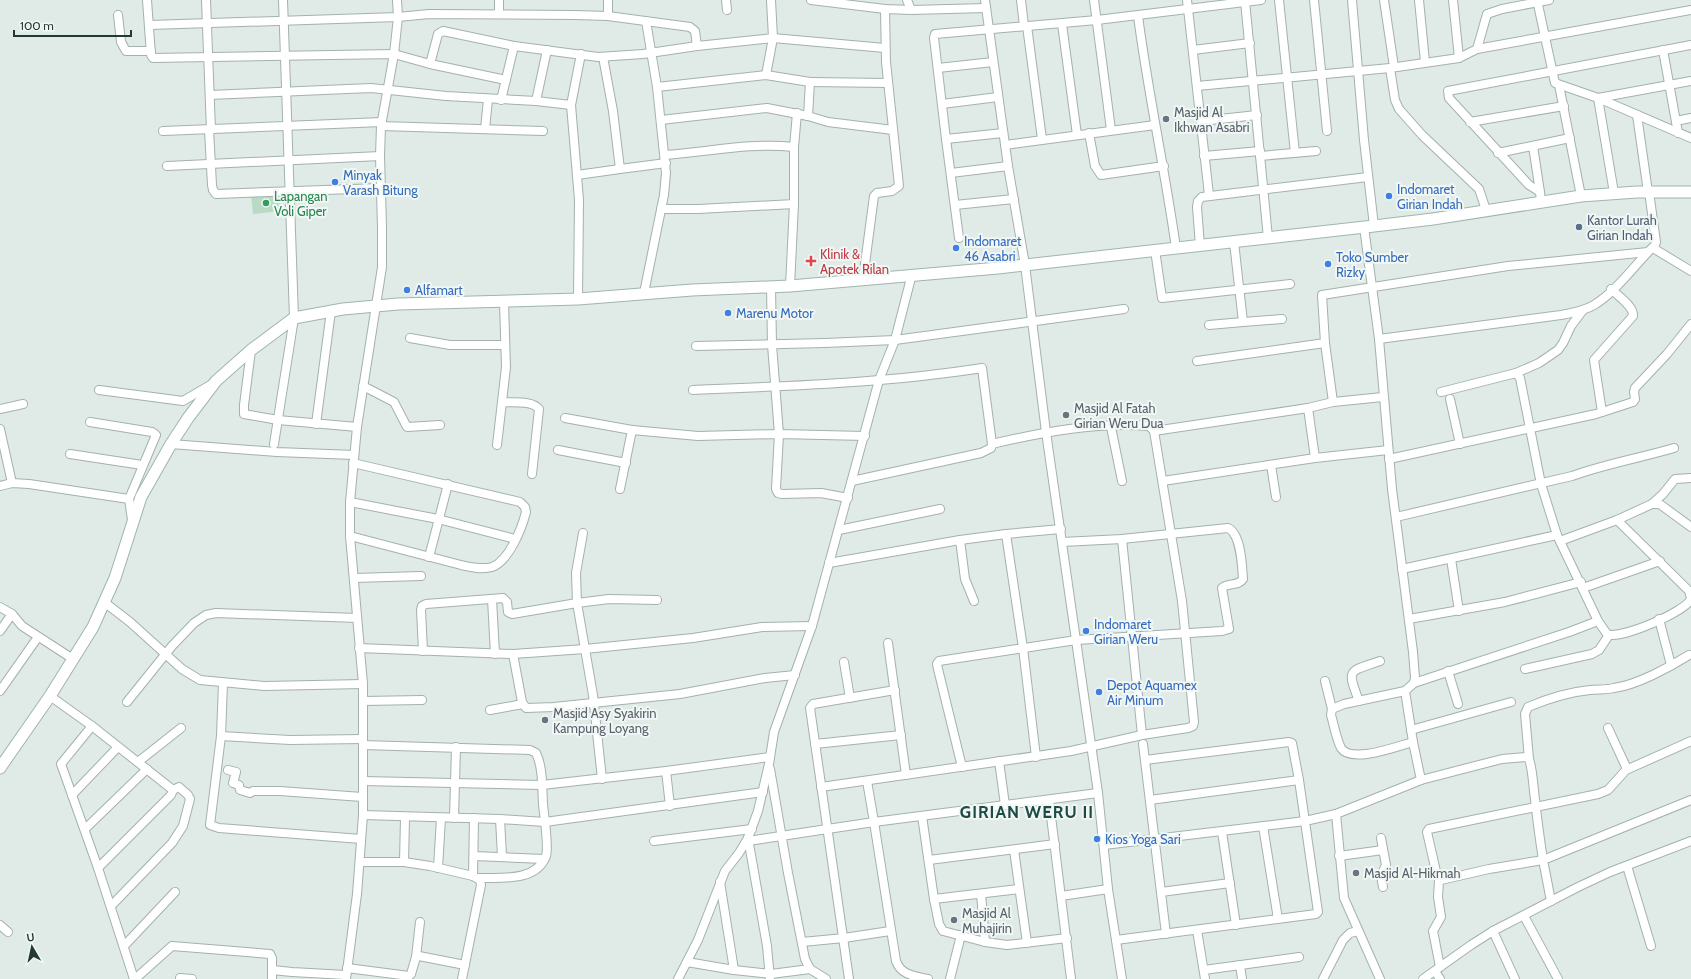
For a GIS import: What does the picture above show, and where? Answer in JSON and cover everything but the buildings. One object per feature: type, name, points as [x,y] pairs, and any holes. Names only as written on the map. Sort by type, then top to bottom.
[{"type":"street","points":[[148,0],[151,51],[153,58],[394,54],[430,64],[506,80]]},
{"type":"street","points":[[206,0],[210,95],[210,163],[213,190],[216,194],[381,188]]},
{"type":"street","points":[[274,444],[294,318],[283,0]]},
{"type":"street","points":[[347,974],[360,862],[363,815],[363,684],[350,536],[350,502],[357,427],[382,267],[380,156],[382,124],[394,54],[398,17],[396,0]]},
{"type":"street","points":[[499,14],[500,0]]},
{"type":"street","points":[[608,0],[608,16]]},
{"type":"street","points":[[726,0],[727,10]]},
{"type":"street","points":[[766,75],[773,38],[771,0]]},
{"type":"street","points":[[811,0],[885,9],[911,10],[986,4],[1008,166],[1026,265],[1046,432],[1098,793],[1108,889],[1122,979]]},
{"type":"street","points":[[907,0],[911,10]]},
{"type":"street","points":[[1021,0],[1042,139]]},
{"type":"street","points":[[1094,0],[1111,130]]},
{"type":"street","points":[[1187,0],[1208,195]]},
{"type":"street","points":[[959,238],[934,38],[935,34],[1062,24],[1138,16],[1231,2],[1261,0]]},
{"type":"street","points":[[1279,0],[1295,153]]},
{"type":"street","points":[[1314,0],[1328,131]]},
{"type":"street","points":[[1352,0],[1368,178],[1369,227],[1373,286],[1379,339],[1383,397],[1389,460],[1413,652],[1414,683]]},
{"type":"street","points":[[1384,0],[1395,100],[1399,109],[1418,131],[1479,189],[1486,210]]},
{"type":"street","points":[[1419,0],[1425,62]]},
{"type":"street","points":[[1453,0],[1459,58]]},
{"type":"street","points":[[1477,49],[1487,14],[1502,9],[1548,0]]},
{"type":"street","points":[[1245,1],[1254,80],[1268,238]]},
{"type":"street","points":[[1537,1],[1554,80],[1559,85],[1598,98],[1691,138]]},
{"type":"street","points":[[863,279],[874,196],[877,193],[892,191],[899,186],[885,48],[885,9]]},
{"type":"street","points":[[1197,86],[1358,72],[1459,58],[1477,49],[1691,10]]},
{"type":"street","points":[[150,25],[398,17],[429,14],[608,16],[693,28],[695,31],[697,46]]},
{"type":"street","points":[[118,15],[120,42],[126,51],[151,51]]},
{"type":"street","points":[[1138,16],[1155,125],[1164,166],[1176,248]]},
{"type":"street","points":[[644,293],[665,185],[666,159],[657,87],[646,21]]},
{"type":"street","points":[[1062,24],[1077,135]]},
{"type":"street","points":[[430,64],[437,37],[440,32],[449,32],[514,46],[603,57],[773,38],[885,48]]},
{"type":"street","points":[[1193,50],[1250,43]]},
{"type":"street","points":[[1541,196],[1498,153],[1470,122],[1449,98],[1448,91],[1691,45]]},
{"type":"street","points":[[501,100],[514,46]]},
{"type":"street","points":[[536,101],[547,50]]},
{"type":"street","points":[[1663,50],[1678,133]]},
{"type":"street","points":[[578,299],[579,219],[571,105],[581,54]]},
{"type":"street","points":[[603,57],[613,111],[620,169]]},
{"type":"street","points":[[938,68],[993,62]]},
{"type":"street","points":[[657,87],[766,75],[810,82],[888,83]]},
{"type":"street","points":[[1598,98],[1691,81]]},
{"type":"street","points":[[808,116],[810,82]]},
{"type":"street","points":[[1559,85],[1581,196]]},
{"type":"street","points":[[210,95],[362,88],[571,105]]},
{"type":"street","points":[[942,104],[998,97]]},
{"type":"street","points":[[1598,98],[1614,193]]},
{"type":"street","points":[[485,130],[488,99]]},
{"type":"street","points":[[1470,122],[1564,106]]},
{"type":"street","points":[[661,120],[761,108],[797,113],[828,122],[893,130]]},
{"type":"street","points":[[790,286],[794,204],[794,147],[797,113]]},
{"type":"street","points":[[1201,120],[1257,115]]},
{"type":"street","points":[[1379,339],[1561,315],[1583,310],[1599,301],[1650,250],[1656,242],[1637,115]]},
{"type":"street","points":[[1676,121],[1691,118]]},
{"type":"street","points":[[164,131],[210,130],[288,125],[382,124],[485,130],[543,131]]},
{"type":"street","points":[[1005,145],[1155,125]]},
{"type":"street","points":[[946,139],[1003,133]]},
{"type":"street","points":[[1089,133],[1094,166],[1101,175],[1164,166]]},
{"type":"street","points":[[1498,153],[1570,138]]},
{"type":"street","points":[[577,175],[620,169],[688,153],[759,145],[794,147]]},
{"type":"street","points":[[1533,146],[1541,196]]},
{"type":"street","points":[[1204,156],[1316,151]]},
{"type":"street","points":[[166,166],[288,159],[380,156]]},
{"type":"street","points":[[951,173],[1008,166]]},
{"type":"street","points":[[1200,246],[1198,201],[1202,197],[1208,195],[1368,178]]},
{"type":"street","points":[[0,768],[50,696],[93,627],[115,578],[131,526],[147,485],[171,444],[216,381],[250,350],[294,318],[331,311],[398,304],[578,299],[644,293],[790,286],[1026,265],[1369,227],[1486,210],[1541,196],[1691,192]]},
{"type":"street","points":[[955,206],[1014,198]]},
{"type":"street","points":[[661,209],[698,209],[794,204]]},
{"type":"street","points":[[1234,242],[1243,322]]},
{"type":"street","points":[[1155,250],[1162,298],[1290,284]]},
{"type":"street","points":[[1333,402],[1325,343],[1322,295],[1508,266],[1650,250],[1691,271]]},
{"type":"street","points":[[678,979],[698,940],[720,881],[728,866],[740,853],[752,829],[763,792],[780,715],[812,626],[865,436],[879,380],[894,340],[912,274]]},
{"type":"street","points":[[771,287],[772,345],[779,434],[775,486],[778,493],[782,494],[821,493],[848,498]]},
{"type":"street","points":[[1602,412],[1594,360],[1633,316],[1630,307],[1611,290]]},
{"type":"street","points":[[497,445],[506,367],[504,302]]},
{"type":"street","points":[[696,346],[772,345],[894,340],[1124,309]]},
{"type":"street","points":[[1440,392],[1516,373],[1539,363],[1558,350],[1563,343],[1570,326],[1583,310]]},
{"type":"street","points":[[316,424],[331,311]]},
{"type":"street","points":[[1209,326],[1282,319]]},
{"type":"street","points":[[1389,460],[1531,429],[1602,412],[1634,402],[1636,398],[1634,392],[1635,388],[1667,354],[1691,324]]},
{"type":"street","points":[[410,338],[450,345],[505,345]]},
{"type":"street","points":[[1198,361],[1325,343]]},
{"type":"street","points":[[250,350],[244,413],[278,420],[357,427]]},
{"type":"street","points":[[693,390],[776,387],[879,380],[943,374],[982,368],[992,444],[988,451],[852,481]]},
{"type":"street","points":[[1516,373],[1521,381],[1541,484],[1559,538],[1598,621],[1609,635]]},
{"type":"street","points":[[99,390],[183,401],[216,381]]},
{"type":"street","points":[[363,386],[394,402],[407,427],[440,425]]},
{"type":"street","points":[[1154,432],[1308,408],[1333,402],[1383,397]]},
{"type":"street","points":[[1450,399],[1460,444]]},
{"type":"street","points":[[502,402],[529,404],[540,409],[532,474]]},
{"type":"street","points":[[0,409],[23,404]]},
{"type":"street","points":[[1308,408],[1315,458]]},
{"type":"street","points":[[565,418],[632,430],[698,436],[779,434],[865,436]]},
{"type":"street","points":[[90,422],[152,432],[156,434],[129,499],[132,517],[131,526]]},
{"type":"street","points":[[1112,426],[1122,481]]},
{"type":"street","points":[[821,787],[1142,739],[1193,726],[1194,722],[1186,632],[1172,534],[1154,432],[1149,426],[1112,426],[1046,432],[992,444]]},
{"type":"street","points":[[0,429],[12,483]]},
{"type":"street","points":[[620,489],[632,430]]},
{"type":"street","points":[[171,444],[353,459],[523,503],[526,512],[510,550],[504,558],[490,568],[478,568],[429,557],[350,536]]},
{"type":"street","points":[[1396,517],[1541,484],[1572,476],[1594,468],[1619,463],[1674,448]]},
{"type":"street","points":[[558,450],[626,463]]},
{"type":"street","points":[[1163,481],[1315,458],[1388,450]]},
{"type":"street","points":[[70,454],[142,465]]},
{"type":"street","points":[[1271,465],[1276,497]]},
{"type":"street","points":[[1402,569],[1559,538],[1617,520],[1653,503],[1663,494],[1675,479],[1691,478]]},
{"type":"street","points":[[0,486],[12,483],[29,484],[129,499]]},
{"type":"street","points":[[429,557],[448,484]]},
{"type":"street","points":[[350,502],[515,538]]},
{"type":"street","points":[[1653,503],[1661,505],[1691,527]]},
{"type":"street","points":[[839,530],[940,509]]},
{"type":"street","points":[[1609,635],[1616,635],[1631,631],[1659,620],[1684,607],[1691,599],[1689,591],[1617,520]]},
{"type":"street","points":[[962,766],[937,664],[939,661],[943,659],[1076,640],[1228,630],[1222,588],[1224,586],[1242,581],[1243,576],[1237,537],[1231,529],[1228,528],[1122,539],[1062,542]]},
{"type":"street","points":[[829,563],[960,540],[1061,529]]},
{"type":"street","points":[[583,534],[576,573],[577,603],[594,703],[602,779]]},
{"type":"street","points":[[1006,534],[1023,648],[1036,756]]},
{"type":"street","points":[[1122,539],[1142,739],[1166,934]]},
{"type":"street","points":[[960,540],[965,579],[974,601]]},
{"type":"street","points":[[1451,559],[1459,611]]},
{"type":"street","points":[[1409,619],[1505,602],[1582,585],[1660,561]]},
{"type":"street","points":[[354,578],[421,576]]},
{"type":"street","points":[[492,599],[495,654]]},
{"type":"street","points":[[423,651],[422,606],[431,602],[506,599],[508,612],[512,614],[577,603],[609,600],[657,600]]},
{"type":"street","points":[[104,602],[130,622],[195,678],[204,681],[294,686],[363,684]]},
{"type":"street","points":[[0,607],[12,614],[22,626],[73,659]]},
{"type":"street","points":[[0,632],[12,614]]},
{"type":"street","points":[[127,702],[166,654],[194,623],[211,614],[357,618]]},
{"type":"street","points":[[1659,620],[1671,665]]},
{"type":"street","points":[[1332,709],[1359,701],[1405,691],[1414,683],[1598,621]]},
{"type":"street","points":[[359,648],[513,654],[585,649],[693,638],[762,627],[812,626]]},
{"type":"street","points":[[1525,669],[1592,654],[1599,650],[1609,635]]},
{"type":"street","points":[[0,691],[38,636]]},
{"type":"street","points":[[888,642],[906,775]]},
{"type":"street","points":[[513,654],[523,704],[526,708],[533,709],[680,694],[765,678],[795,675]]},
{"type":"street","points":[[1551,901],[1543,860],[1529,759],[1525,714],[1528,706],[1583,691],[1613,689],[1632,684],[1689,655]]},
{"type":"street","points":[[1359,701],[1351,680],[1351,675],[1357,670],[1380,661]]},
{"type":"street","points":[[844,662],[850,698]]},
{"type":"street","points":[[1448,671],[1458,704]]},
{"type":"street","points":[[1325,681],[1332,709],[1331,715],[1335,731],[1341,748],[1346,753],[1364,754],[1383,751],[1413,742]]},
{"type":"street","points":[[224,683],[218,770],[209,822],[211,827],[361,839]]},
{"type":"street","points":[[849,979],[810,710],[811,706],[895,690]]},
{"type":"street","points":[[1405,691],[1421,780]]},
{"type":"street","points":[[50,696],[92,726],[173,790]]},
{"type":"street","points":[[363,701],[422,700]]},
{"type":"street","points":[[1411,730],[1511,702]]},
{"type":"street","points":[[490,710],[523,704]]},
{"type":"street","points":[[92,726],[61,764],[85,829],[134,979],[172,946],[267,953],[270,954],[272,958],[272,979]]},
{"type":"street","points":[[138,762],[181,728]]},
{"type":"street","points":[[1608,728],[1627,769]]},
{"type":"street","points":[[815,744],[901,735]]},
{"type":"street","points":[[221,736],[530,750],[536,753],[538,757],[542,786],[546,850],[544,858],[536,868],[525,875],[508,877],[475,877],[404,862],[360,862]]},
{"type":"street","points":[[1440,979],[1433,931],[1441,917],[1438,897],[1439,880],[1427,832],[1429,829],[1588,797],[1603,792],[1608,790],[1627,769],[1691,741]]},
{"type":"street","points":[[1116,940],[1316,914],[1318,912],[1293,745],[1289,742],[1145,760]]},
{"type":"street","points":[[72,795],[118,747]]},
{"type":"street","points":[[454,818],[456,747]]},
{"type":"street","points":[[1104,845],[1305,821],[1336,814],[1421,780],[1502,759],[1520,757],[1529,759]]},
{"type":"street","points":[[363,781],[455,782],[542,786],[770,761]]},
{"type":"street","points":[[770,761],[782,836],[802,942],[810,969],[826,979]]},
{"type":"street","points":[[999,761],[1005,805]]},
{"type":"street","points":[[85,829],[147,769]]},
{"type":"street","points":[[228,770],[236,772],[233,783],[239,785],[240,790],[250,793],[253,791],[280,791],[362,797]]},
{"type":"street","points":[[666,772],[670,806]]},
{"type":"street","points":[[1150,800],[1299,780]]},
{"type":"street","points":[[867,781],[890,931],[898,968],[903,972],[928,979]]},
{"type":"street","points":[[98,868],[172,795],[173,790],[179,787],[182,789],[190,799],[183,826],[172,842],[111,906]]},
{"type":"street","points":[[363,815],[406,818],[474,818],[545,822],[763,792]]},
{"type":"street","points":[[748,839],[782,836],[874,822],[1098,793]]},
{"type":"street","points":[[1049,800],[1071,979]]},
{"type":"street","points":[[1439,880],[1489,868],[1543,860],[1691,800]]},
{"type":"street","points":[[1336,814],[1344,898],[1380,979]]},
{"type":"street","points":[[922,816],[934,899],[939,924],[942,931],[986,942],[1007,945],[1067,938]]},
{"type":"street","points":[[404,862],[406,818]]},
{"type":"street","points":[[438,868],[440,818]]},
{"type":"street","points":[[474,818],[475,877]]},
{"type":"street","points":[[500,819],[502,856]]},
{"type":"street","points":[[1263,826],[1278,919]]},
{"type":"street","points":[[654,841],[752,829]]},
{"type":"street","points":[[1222,832],[1236,925]]},
{"type":"street","points":[[1381,838],[1386,864],[1381,876],[1383,888]]},
{"type":"street","points":[[748,839],[767,946],[770,976]]},
{"type":"street","points":[[1423,979],[1470,945],[1493,931],[1578,887],[1691,841]]},
{"type":"street","points":[[928,860],[1055,844]]},
{"type":"street","points":[[1014,850],[1027,943]]},
{"type":"street","points":[[1339,856],[1383,850]]},
{"type":"street","points":[[474,856],[544,858]]},
{"type":"street","points":[[1627,866],[1651,946]]},
{"type":"street","points":[[462,979],[481,885],[480,880],[475,877]]},
{"type":"street","points":[[720,881],[734,970]]},
{"type":"street","points":[[1161,892],[1230,883]]},
{"type":"street","points":[[934,899],[1019,889]]},
{"type":"street","points":[[1061,896],[1108,889]]},
{"type":"street","points":[[124,946],[175,892]]},
{"type":"street","points":[[981,894],[986,942]]},
{"type":"street","points":[[1524,916],[1558,979]]},
{"type":"street","points":[[272,970],[409,976],[416,957],[420,922]]},
{"type":"street","points":[[0,925],[8,932]]},
{"type":"street","points":[[1197,930],[1205,979]]},
{"type":"street","points":[[802,942],[844,938],[890,931]]},
{"type":"street","points":[[1323,979],[1343,940],[1350,933],[1358,931]]},
{"type":"street","points":[[1493,931],[1515,979]]},
{"type":"street","points":[[950,979],[961,935]]},
{"type":"street","points":[[416,957],[419,956],[465,965]]},
{"type":"street","points":[[1204,970],[1299,957]]},
{"type":"street","points":[[687,962],[770,976],[810,969]]},
{"type":"street","points":[[1240,965],[1242,979]]},
{"type":"street","points":[[180,978],[192,979]]},
{"type":"green space","name":"Lapangan Voli Giper","points":[[279,193],[280,211],[253,214],[251,195]]},
{"type":"place","name":"Masjid Al Ikhwan Asabri","points":[[1166,119]]},
{"type":"place","name":"Minyak Varash Bitung","points":[[335,182]]},
{"type":"place","name":"Indomaret Girian Indah","points":[[1389,196]]},
{"type":"place","name":"Lapangan Voli Giper","points":[[266,203]]},
{"type":"place","name":"Kantor Lurah Girian Indah","points":[[1579,227]]},
{"type":"place","name":"Indomaret 46 Asabri","points":[[956,248]]},
{"type":"place","name":"Klinik & Apotek Rilan","points":[[811,261]]},
{"type":"place","name":"Toko Sumber Rizky","points":[[1328,264]]},
{"type":"place","name":"Alfamart","points":[[407,290]]},
{"type":"place","name":"Marenu Motor","points":[[728,313]]},
{"type":"place","name":"Masjid Al Fatah Girian Weru Dua","points":[[1066,415]]},
{"type":"place","name":"Indomaret Girian Weru","points":[[1086,631]]},
{"type":"place","name":"Depot Aquamex Air Minum","points":[[1099,692]]},
{"type":"place","name":"Masjid Asy Syakirin Kampung Loyang","points":[[545,720]]},
{"type":"place","name":"Kios Yoga Sari","points":[[1097,839]]},
{"type":"place","name":"Masjid Al-Hikmah","points":[[1356,873]]},
{"type":"place","name":"Masjid Al Muhajirin","points":[[954,920]]},
{"type":"district","name":"GIRIAN WERU II","points":[[1027,812]]}]
